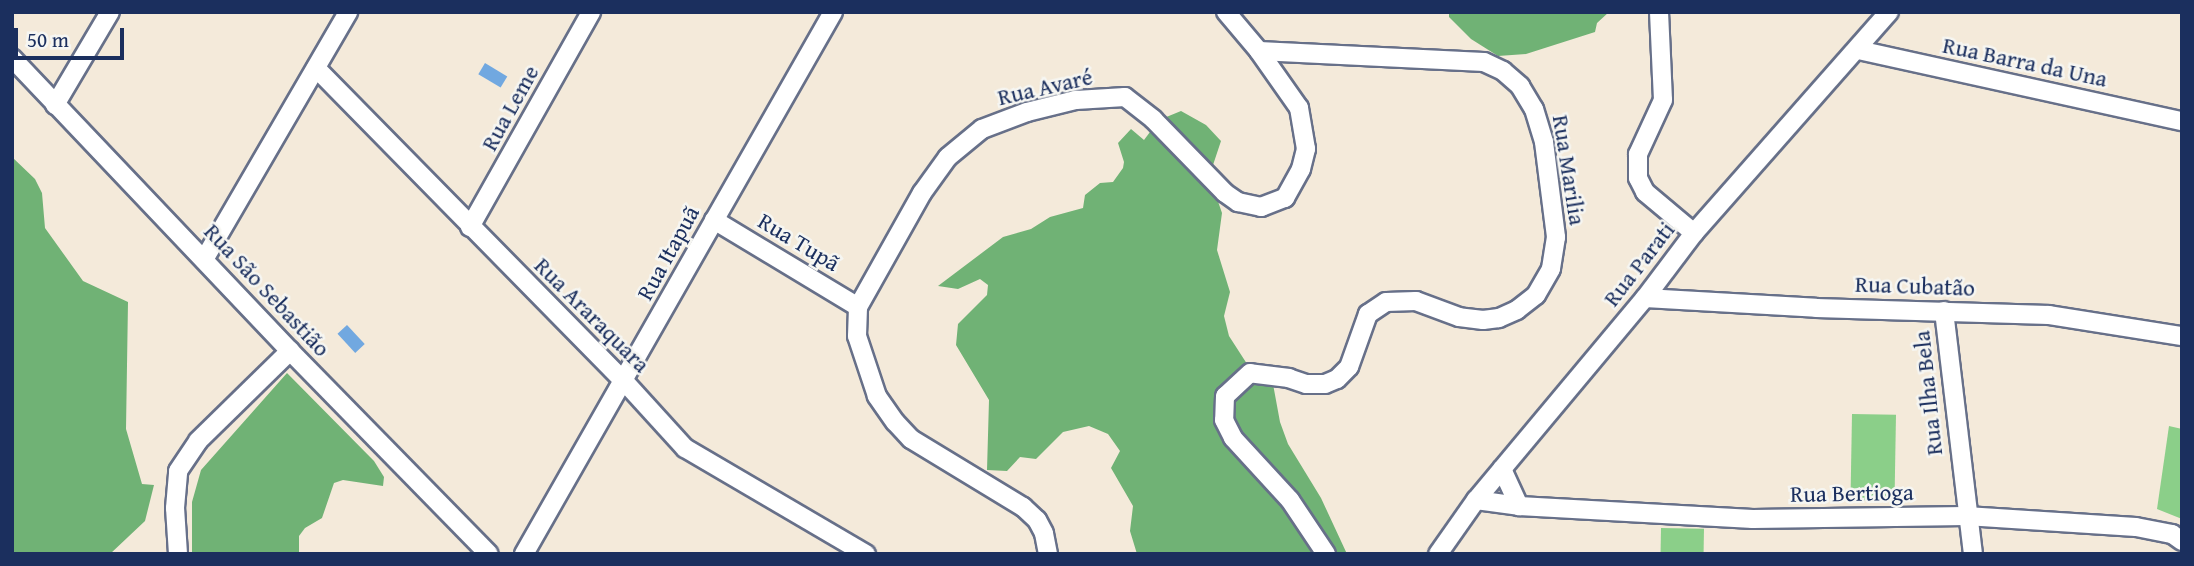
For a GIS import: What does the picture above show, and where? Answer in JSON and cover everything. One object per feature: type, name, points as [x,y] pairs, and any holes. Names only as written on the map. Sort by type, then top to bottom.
[{"type":"street","points":[[55,105],[110,12]]},
{"type":"street","points":[[205,258],[348,12]]},
{"type":"street","name":"Rua Leme","points":[[470,227],[591,12]]},
{"type":"street","name":"Rua Itapuã","points":[[524,554],[833,12]]},
{"type":"street","name":"Rua Avaré","points":[[858,307],[922,193],[948,157],[964,141],[982,129],[1027,111],[1076,100],[1125,97],[1153,119],[1224,193],[1238,202],[1261,207],[1285,198],[1301,169],[1306,135],[1299,108],[1259,51],[1226,12]]},
{"type":"street","points":[[1659,12],[1663,100],[1638,153],[1638,178],[1645,192],[1694,233]]},
{"type":"street","name":"Rua Parati","points":[[1438,554],[1476,500],[1645,298],[1694,233],[1889,12]]},
{"type":"street","name":"Rua Barra da Una","points":[[1858,50],[2182,121]]},
{"type":"street","name":"Rua Marilia","points":[[1259,51],[1484,62],[1503,71],[1520,86],[1534,108],[1544,142],[1556,237],[1551,269],[1536,295],[1517,310],[1499,318],[1483,320],[1459,317],[1416,301],[1386,302],[1368,314],[1349,367],[1337,379],[1325,384],[1306,384],[1250,373],[1225,396],[1224,420],[1233,438],[1290,500],[1326,554]]},
{"type":"street","name":"Rua São Sebastião","points":[[12,58],[205,258],[290,351],[489,554]]},
{"type":"street","name":"Rua Araraquara","points":[[316,68],[624,381],[685,448],[866,554]]},
{"type":"street","name":"Rua Tupã","points":[[714,220],[858,307]]},
{"type":"street","name":"Rua Cubatão","points":[[1645,298],[1816,308],[2083,318],[2182,336]]},
{"type":"street","points":[[858,307],[857,336],[877,396],[895,422],[911,439],[1023,507],[1037,520],[1044,533],[1048,554]]},
{"type":"street","name":"Rua Ilha Bela","points":[[1944,311],[1966,516],[1973,554]]},
{"type":"street","points":[[178,554],[174,508],[178,471],[198,441],[290,351]]},
{"type":"street","points":[[1502,469],[1519,506]]},
{"type":"street","name":"Rua Bertioga","points":[[1476,500],[1519,506],[1752,519],[1966,516],[2136,527],[2172,534],[2182,541]]},
{"type":"green space","points":[[1449,12],[1609,12],[1597,23],[1595,32],[1526,54],[1498,56],[1471,39],[1449,17]]},
{"type":"green space","points":[[1181,111],[1206,125],[1221,141],[1211,171],[1212,184],[1222,213],[1217,250],[1230,292],[1224,316],[1229,336],[1249,367],[1248,380],[1254,384],[1273,384],[1280,422],[1288,444],[1321,498],[1347,554],[1137,554],[1130,531],[1133,506],[1111,468],[1120,451],[1108,434],[1089,426],[1063,432],[1036,459],[1020,457],[1007,471],[987,470],[989,400],[956,345],[958,324],[987,295],[988,285],[980,279],[958,289],[938,286],[1003,237],[1031,229],[1050,217],[1083,208],[1085,195],[1100,183],[1113,182],[1123,168],[1124,162],[1118,143],[1131,129],[1144,140],[1159,120]]},
{"type":"green space","points":[[12,157],[35,179],[42,193],[45,228],[83,281],[128,302],[126,429],[142,484],[154,485],[145,521],[110,554],[12,554]]},
{"type":"green space","points":[[287,373],[374,461],[384,477],[383,486],[343,480],[334,483],[322,518],[305,528],[299,536],[299,554],[192,554],[192,502],[201,470]]},
{"type":"green space","points":[[1852,414],[1896,415],[1894,501],[1850,500]]},
{"type":"green space","points":[[2169,426],[2182,429],[2182,519],[2157,509]]},
{"type":"green space","points":[[1661,528],[1704,529],[1704,554],[1661,554]]},
{"type":"water","points":[[485,63],[507,76],[501,88],[478,74]]},
{"type":"water","points":[[347,325],[365,344],[355,353],[337,334]]}]
